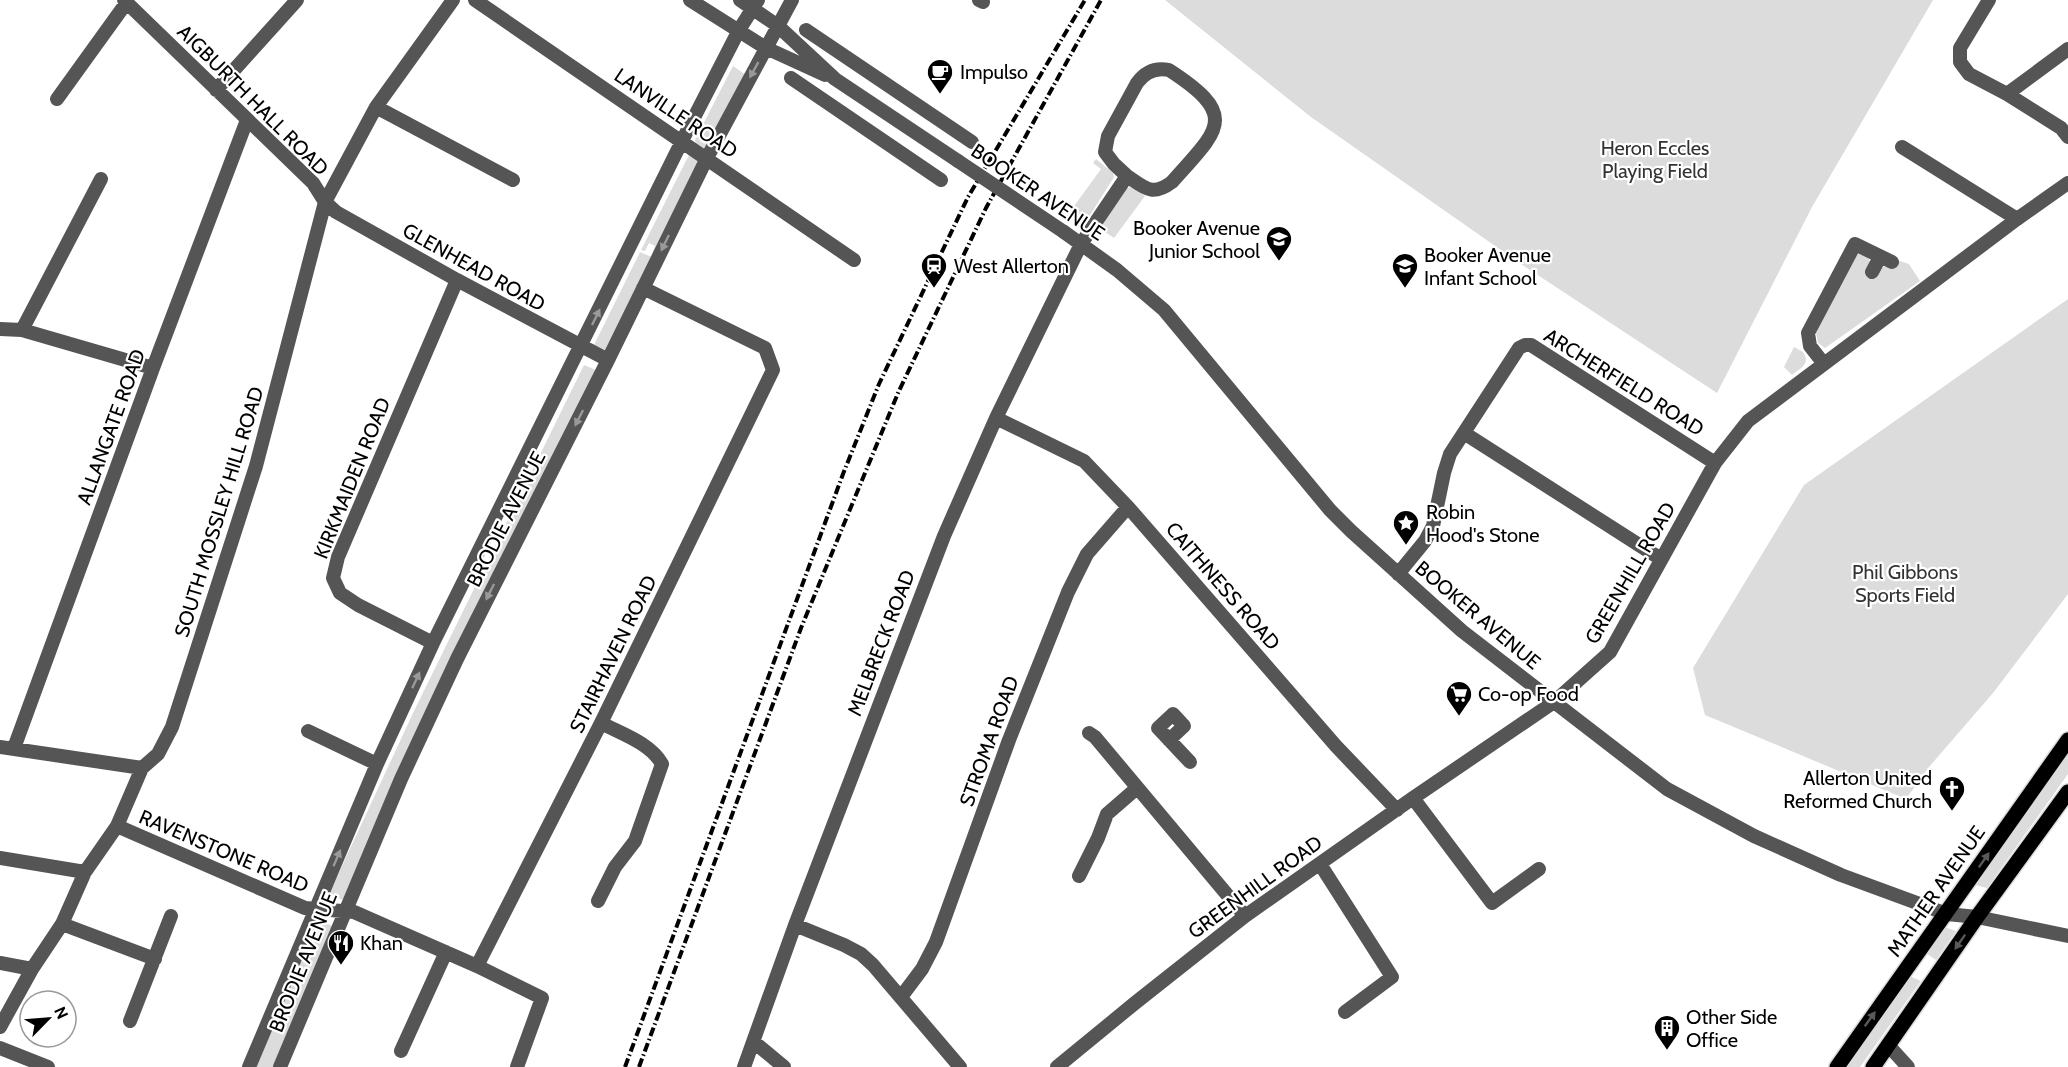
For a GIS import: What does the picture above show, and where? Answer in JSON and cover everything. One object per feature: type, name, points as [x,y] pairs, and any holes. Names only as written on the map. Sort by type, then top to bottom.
[{"type":"main road","name":"MATHER AVENUE","points":[[1837,1067],[2068,740]]},
{"type":"main road","points":[[1873,1067],[1977,917],[2068,792]]},
{"type":"street","points":[[216,90],[297,0]]},
{"type":"street","name":"SOUTH MOSSLEY HILL ROAD","points":[[0,1027],[32,969],[62,924],[85,872],[117,826],[142,768],[158,754],[172,727],[256,466],[325,202],[376,107],[453,0]]},
{"type":"street","name":"LANVILLE ROAD","points":[[476,0],[854,260]]},
{"type":"street","name":"BOOKER AVENUE","points":[[690,0],[766,48],[835,79]]},
{"type":"street","name":"BOOKER AVENUE","points":[[740,0],[756,4],[835,79],[1082,244],[1134,283],[1164,310],[1330,510],[1462,631],[1667,789],[1754,836],[1841,875],[1947,914],[1977,917],[2068,936]]},
{"type":"street","name":"BRODIE AVENUE","points":[[280,1067],[401,779],[457,659],[707,158],[792,0]]},
{"type":"street","points":[[1989,0],[1960,48],[1960,62],[1969,74],[2007,94],[2061,128],[2068,137]]},
{"type":"street","name":"AIGBURTH HALL ROAD","points":[[57,99],[125,1],[313,183],[325,202]]},
{"type":"street","name":"BRODIE AVENUE","points":[[249,1067],[376,764],[433,643],[682,141],[739,30],[756,4]]},
{"type":"street","name":"BOOKER AVENUE","points":[[807,53],[811,34],[972,142]]},
{"type":"street","points":[[2007,94],[2068,49]]},
{"type":"street","points":[[1156,69],[1169,70],[1210,103],[1215,115],[1214,129],[1208,142],[1166,187],[1153,191],[1127,176],[1105,152],[1108,136],[1142,76],[1156,69]]},
{"type":"street","points":[[791,78],[941,180]]},
{"type":"street","points":[[863,127],[889,87]]},
{"type":"street","points":[[376,107],[513,180]]},
{"type":"street","name":"ALLANGATE ROAD","points":[[7,748],[248,120]]},
{"type":"street","points":[[1902,147],[2017,219]]},
{"type":"street","name":"MELBRECK ROAD","points":[[744,1067],[795,925],[944,536],[996,418],[1082,244],[1127,176]]},
{"type":"street","points":[[22,330],[101,178]]},
{"type":"street","name":"GREENHILL ROAD","points":[[1057,1067],[1245,916],[1554,702],[1610,652],[1715,463],[1748,421],[2068,183]]},
{"type":"street","name":"GLENHEAD ROAD","points":[[325,202],[336,212],[457,280],[608,360]]},
{"type":"street","points":[[1824,364],[1810,346],[1808,333],[1855,244],[1886,259],[1872,272]]},
{"type":"street","name":"KIRKMAIDEN ROAD","points":[[433,643],[358,605],[340,592],[333,578],[338,557],[457,280]]},
{"type":"street","name":"STAIRHAVEN ROAD","points":[[477,966],[601,723],[773,370],[765,348],[643,288]]},
{"type":"street","points":[[0,329],[22,330],[153,368]]},
{"type":"street","name":"ARCHERFIELD ROAD","points":[[1398,574],[1425,541],[1432,526],[1450,454],[1519,348],[1528,344],[1715,463]]},
{"type":"street","name":"CAITHNESS ROAD","points":[[996,418],[1083,461],[1128,507],[1336,746],[1396,810]]},
{"type":"street","points":[[1464,433],[1661,559]]},
{"type":"street","name":"STROMA ROAD","points":[[901,997],[922,969],[936,942],[1009,740],[1068,592],[1087,554],[1128,507]]},
{"type":"street","points":[[601,723],[648,747],[662,764],[635,841],[615,867],[601,896],[617,897]]},
{"type":"street","points":[[308,732],[376,764]]},
{"type":"street","points":[[1089,733],[1095,736],[1245,916]]},
{"type":"street","points":[[1169,740],[1190,762]]},
{"type":"street","points":[[7,748],[142,768]]},
{"type":"street","points":[[1079,876],[1107,814],[1137,788]]},
{"type":"street","points":[[1413,798],[1492,903],[1539,868]]},
{"type":"street","name":"RAVENSTONE ROAD","points":[[117,826],[305,908],[344,912]]},
{"type":"street","points":[[0,858],[85,872]]},
{"type":"street","points":[[1320,864],[1392,977],[1344,1012]]},
{"type":"street","points":[[344,912],[354,912],[477,966],[542,998],[517,1067]]},
{"type":"street","points":[[130,1021],[171,916]]},
{"type":"street","points":[[62,924],[156,959]]},
{"type":"street","points":[[795,925],[861,954],[960,1067]]},
{"type":"street","points":[[401,1051],[446,952]]},
{"type":"street","points":[[0,963],[32,969]]},
{"type":"street","points":[[753,1042],[784,1067]]},
{"type":"street","points":[[1888,1045],[1908,1067]]},
{"type":"street","points":[[0,1048],[48,1067]]},
{"type":"green space","name":"Heron Eccles Playing Field","points":[[1165,0],[1933,0],[1812,207],[1717,393],[1518,262],[1311,117]]},
{"type":"green space","points":[[733,66],[746,75],[707,151],[696,145],[695,140]]},
{"type":"green space","points":[[690,153],[701,160],[652,254],[655,246],[649,243],[645,251],[641,250]]},
{"type":"green space","points":[[1096,159],[1113,173],[1114,177],[1087,220],[1072,209],[1101,169],[1093,163]]},
{"type":"green space","points":[[1131,187],[1145,196],[1114,238],[1101,228],[1125,189]]},
{"type":"green space","points":[[640,252],[654,258],[608,352],[594,345]]},
{"type":"green space","points":[[1858,253],[1868,256],[1870,263],[1881,267],[1897,260],[1909,264],[1920,281],[1825,348],[1818,343],[1816,333],[1852,256]]},
{"type":"green space","name":"Phil Gibbons Sports Field","points":[[2068,299],[2068,594],[1993,693],[1929,767],[1906,799],[1705,715],[1693,668],[1804,485]]},
{"type":"green space","points":[[1794,347],[1803,352],[1806,360],[1804,365],[1792,375],[1784,367]]},
{"type":"green space","points":[[584,365],[598,371],[395,785],[343,900],[329,894],[414,711]]},
{"type":"green space","points":[[2068,747],[2068,774],[1987,888],[1971,884]]},
{"type":"green space","points":[[318,919],[332,926],[273,1067],[255,1067]]},
{"type":"green space","points":[[1941,926],[1956,931],[1936,960],[1923,951]]},
{"type":"green space","points":[[1907,975],[1921,981],[1860,1067],[1842,1067]]},
{"type":"railway","points":[[625,1067],[843,474],[879,384],[968,197],[1085,0]]},
{"type":"railway","points":[[639,1067],[801,628],[898,393],[986,208],[1101,0]]},
{"type":"place","name":"Impulso","points":[[940,95]]},
{"type":"place","name":"Booker Avenue Junior School","points":[[1279,262]]},
{"type":"place","name":"West Allerton","points":[[934,289]]},
{"type":"place","name":"Booker Avenue Infant School","points":[[1405,289]]},
{"type":"place","name":"Robin Hood's Stone","points":[[1406,546]]},
{"type":"place","name":"Co-op Food","points":[[1459,717]]},
{"type":"place","name":"Allerton United Reformed Church","points":[[1952,812]]},
{"type":"place","name":"Khan","points":[[341,966]]},
{"type":"place","name":"Other Side Office","points":[[1667,1051]]}]
